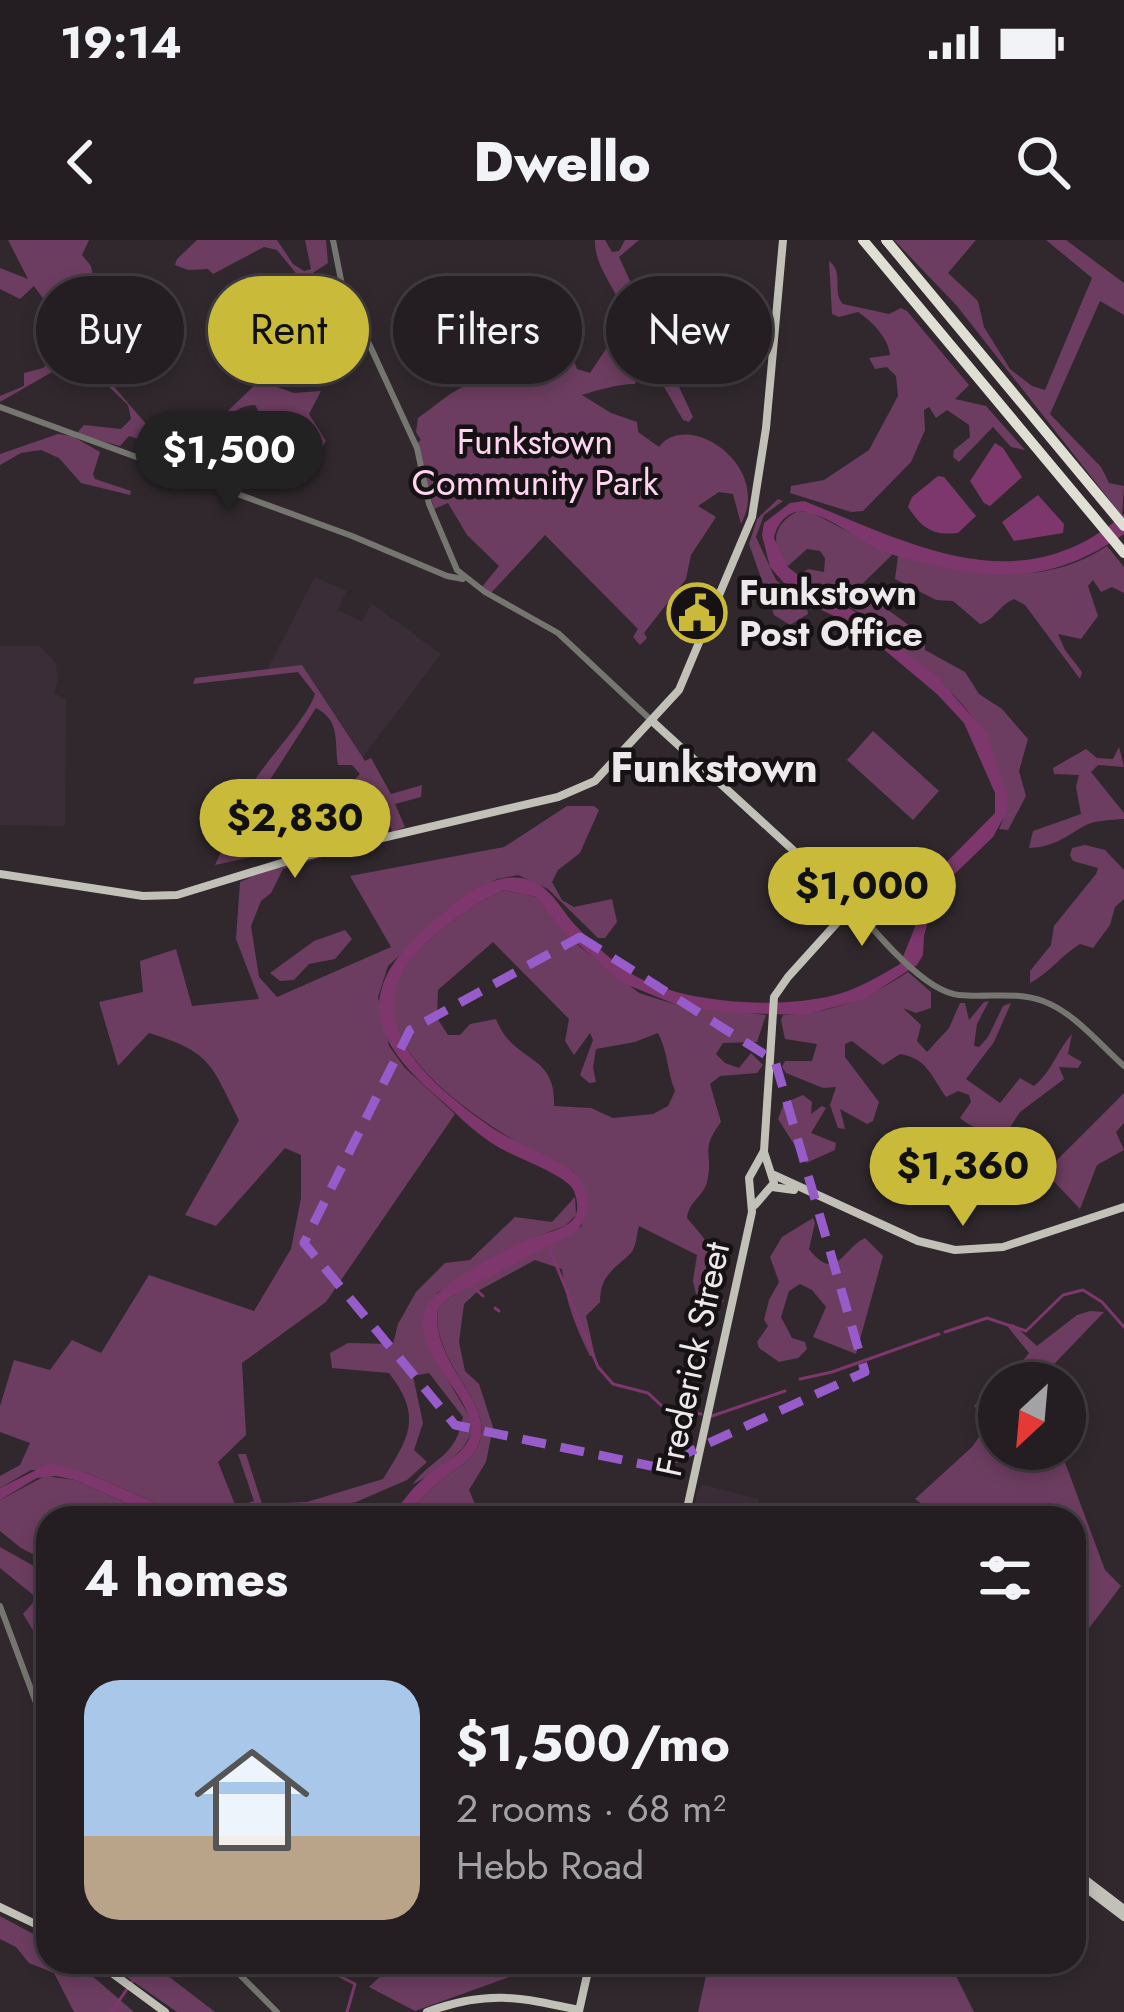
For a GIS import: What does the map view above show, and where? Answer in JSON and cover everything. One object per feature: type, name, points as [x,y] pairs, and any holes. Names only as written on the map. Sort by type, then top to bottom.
[{"type":"highway","points":[[863,240],[1123,552]]},
{"type":"highway","points":[[886,240],[1124,526]]},
{"type":"main road","points":[[0,874],[143,896],[189,893],[301,856],[574,793],[595,781],[679,690],[752,518],[783,240]]},
{"type":"main road","points":[[652,721],[853,905],[774,998],[764,1151],[773,1173],[769,1189]]},
{"type":"main road","points":[[753,1170],[764,1151]]},
{"type":"main road","points":[[753,1170],[763,1167],[918,1241],[955,1250],[1003,1247],[1124,1209]]},
{"type":"main road","name":"Frederick Street","points":[[688,1506],[752,1212],[753,1170]]},
{"type":"main road","points":[[751,1186],[807,1194],[922,1247],[958,1256],[1005,1252],[1124,1209]]},
{"type":"main road","name":"Frederick Street","points":[[752,1212],[769,1189]]},
{"type":"main road","points":[[1086,1884],[1124,1913]]},
{"type":"main road","points":[[0,1910],[36,1926]]},
{"type":"main road","points":[[114,1974],[161,2012]]},
{"type":"main road","points":[[427,2012],[464,1999],[498,1995],[579,2011],[587,1974]]},
{"type":"street","points":[[333,240],[342,285],[417,448],[429,504],[447,553],[466,579]]},
{"type":"street","points":[[0,407],[352,536],[447,576],[466,579],[550,627],[652,721]]},
{"type":"street","points":[[853,905],[902,960],[948,994],[1019,995],[1049,1004],[1124,1066]]},
{"type":"street","points":[[0,1606],[36,1704]]},
{"type":"street","points":[[239,1974],[277,2012]]},
{"type":"highlighted area","points":[[580,937],[775,1061],[865,1372],[656,1467],[455,1425],[304,1243],[410,1030]]},
{"type":"shaded area","points":[[995,443],[1022,477],[990,506],[970,481]]},
{"type":"shaded area","points":[[938,476],[944,477],[976,516],[958,533],[928,529],[908,507],[912,497]]},
{"type":"shaded area","points":[[1038,495],[1064,524],[1063,533],[1014,541],[1002,522]]},
{"type":"shaded area","points":[[804,501],[885,534],[966,558],[1006,561],[1045,556],[1085,541],[1124,514],[1124,534],[1057,568],[1011,575],[962,571],[888,553],[807,512],[790,515],[778,527],[774,538],[788,567],[873,622],[935,674],[987,734],[1008,799],[993,837],[936,892],[917,965],[864,999],[804,1015],[677,1005],[623,983],[564,932],[536,897],[504,890],[446,926],[405,968],[395,995],[395,1020],[421,1067],[491,1127],[572,1171],[584,1185],[588,1202],[584,1220],[573,1234],[438,1308],[444,1349],[474,1403],[481,1437],[470,1458],[415,1506],[399,1506],[462,1449],[470,1436],[464,1405],[423,1332],[424,1314],[434,1297],[490,1258],[566,1226],[577,1207],[570,1185],[482,1137],[399,1057],[386,1036],[380,994],[404,949],[460,899],[496,880],[514,877],[545,889],[581,932],[617,963],[668,990],[756,1003],[835,995],[900,964],[924,885],[995,813],[995,793],[964,723],[857,627],[807,603],[770,567],[762,535],[764,523],[790,503]]},
{"type":"shaded area","points":[[315,577],[346,591],[338,610],[362,622],[371,603],[441,654],[361,759],[302,667],[267,670]]},
{"type":"shaded area","points":[[0,646],[40,646],[55,662],[54,694],[66,698],[65,826],[0,825]]},
{"type":"shaded area","points":[[50,1463],[85,1472],[163,1506],[132,1506],[56,1476],[37,1478],[0,1500],[0,1488]]},
{"type":"shaded area","points":[[703,1485],[759,1499],[758,1506],[695,1506]]},
{"type":"green space","points":[[8,240],[89,240],[82,255],[93,276],[36,276],[36,289],[20,299],[0,289],[0,268],[28,279]]},
{"type":"green space","points":[[197,240],[277,240],[293,264],[304,271],[311,269],[305,240],[326,240],[328,263],[308,276],[298,276],[277,250],[264,247],[213,274],[208,269],[175,265]]},
{"type":"green space","name":"Funkstown Community Park","points":[[595,240],[605,240],[612,252],[619,251],[625,240],[639,240],[619,257],[628,276],[606,276]]},
{"type":"green space","points":[[894,240],[976,240],[948,273],[978,301],[984,327],[1010,369],[1045,390],[1092,278],[1046,240],[1066,240],[1124,283],[1124,315],[1100,301],[1050,414],[1101,467],[1109,483],[1124,486],[1122,516],[957,306]]},
{"type":"green space","points":[[829,261],[843,304],[889,314],[901,308],[907,311],[969,385],[955,399],[986,406],[1025,450],[1011,447],[993,427],[959,462],[953,457],[954,450],[970,437],[969,425],[947,410],[936,418],[929,407],[924,410],[925,430],[911,462],[863,511],[851,512],[790,493],[791,486],[824,480],[869,450],[898,396],[896,376],[887,367],[875,369],[869,358],[890,355],[879,331],[858,312],[832,314]]},
{"type":"green space","name":"Funkstown Community Park","points":[[606,349],[606,384],[635,384],[582,395],[637,422],[638,432],[659,447],[672,437],[706,439],[736,464],[746,482],[748,502],[741,524],[733,494],[719,492],[698,506],[716,517],[691,555],[686,579],[640,645],[633,637],[638,629],[545,535],[491,593],[481,588],[499,566],[467,535],[448,503],[434,509],[417,443],[421,440],[416,432],[418,418],[471,384],[582,384],[582,371],[590,373]]},
{"type":"green space","points":[[36,370],[36,381],[0,402],[0,396],[24,386],[24,373]]},
{"type":"green space","points":[[106,384],[112,384],[153,432],[148,442],[129,436],[120,446],[76,434],[84,425],[121,429],[131,419],[128,405]]},
{"type":"green space","points":[[256,384],[294,393],[321,391],[309,414],[326,441],[315,458],[274,488],[272,481],[299,461],[306,443],[294,435],[286,444],[285,458],[254,456],[250,437],[259,412],[255,405],[229,417],[204,462],[190,447]]},
{"type":"green space","name":"Funkstown Community Park","points":[[662,384],[678,384],[693,417],[689,422],[683,420]]},
{"type":"green space","points":[[58,434],[72,436],[100,452],[95,479],[131,491],[130,495],[81,483],[59,458],[41,450],[21,453],[0,465],[0,454]]},
{"type":"green space","points":[[778,499],[783,501],[764,515],[756,537],[776,580],[807,608],[808,614],[790,625],[774,615],[749,544],[757,519]]},
{"type":"green space","points":[[798,511],[811,512],[892,555],[858,588],[925,637],[925,650],[965,672],[979,694],[1002,709],[1028,739],[1019,771],[1026,796],[1008,830],[999,829],[1004,797],[989,748],[960,702],[876,624],[799,576],[808,569],[824,572],[825,558],[820,551],[807,549],[788,566],[782,558],[776,542],[779,528]]},
{"type":"green space","points":[[1107,546],[1124,567],[1124,593],[1112,587],[1101,592],[1093,580],[1088,586],[1098,616],[1081,639],[1058,634],[1082,672],[1080,679],[1025,605],[1014,599],[980,624],[953,601],[936,600],[895,579],[898,556],[978,572],[1031,573],[1082,560]]},
{"type":"green space","points":[[302,665],[365,761],[371,758],[391,794],[422,785],[421,797],[395,804],[405,827],[392,832],[383,800],[371,784],[358,799],[346,796],[346,789],[360,774],[352,765],[338,765],[333,726],[316,708],[257,800],[252,804],[246,800],[315,694],[298,672],[193,684],[195,678]]},
{"type":"green space","points":[[873,731],[939,791],[913,820],[847,760]]},
{"type":"green space","points":[[1119,747],[1124,767],[1098,765],[1091,772],[1124,819],[1093,823],[1052,844],[1029,848],[1033,831],[1081,814],[1076,787],[1079,775],[1054,774],[1053,768],[1086,749],[1097,758],[1113,759]]},
{"type":"green space","points":[[567,806],[594,806],[599,810],[580,853],[558,870],[552,882],[562,900],[574,907],[612,899],[617,922],[605,938],[598,938],[548,889],[518,875],[497,879],[463,897],[388,966],[378,997],[389,1046],[405,1068],[455,1114],[326,1302],[242,1363],[246,1435],[218,1462],[236,1506],[163,1506],[85,1472],[31,1470],[0,1488],[0,1476],[20,1465],[30,1443],[0,1432],[0,1406],[14,1360],[50,1370],[72,1340],[101,1353],[149,1275],[254,1311],[291,1249],[301,1198],[301,1155],[285,1148],[216,1226],[185,1215],[239,1120],[215,1073],[185,1047],[149,1033],[118,1066],[99,1002],[143,992],[140,961],[176,949],[192,1006],[259,999],[236,939],[240,882],[275,867],[339,852],[283,869],[271,893],[261,901],[251,926],[259,977],[277,997],[391,947],[350,876],[504,847]]},
{"type":"green space","points":[[235,820],[282,830],[284,836],[262,855],[215,865]]},
{"type":"green space","points":[[1085,845],[1105,850],[1124,870],[1124,899],[1093,948],[1080,944],[1030,983],[1030,971],[1051,945],[1054,926],[1096,874],[1098,868],[1073,861],[1070,855],[1072,848]]},
{"type":"green space","points":[[504,890],[536,897],[579,946],[639,993],[677,1005],[766,1015],[757,1042],[723,1043],[716,1054],[739,1068],[751,1053],[763,1065],[757,1073],[720,1076],[710,1084],[721,1122],[709,1146],[707,1182],[687,1218],[710,1253],[701,1281],[724,1302],[696,1294],[697,1255],[639,1226],[632,1251],[609,1274],[600,1302],[586,1316],[595,1356],[590,1356],[576,1325],[562,1269],[535,1260],[478,1291],[464,1304],[459,1342],[465,1371],[479,1384],[493,1427],[486,1462],[469,1490],[476,1506],[415,1506],[470,1458],[481,1437],[481,1420],[444,1349],[438,1308],[582,1226],[574,1172],[485,1122],[453,1098],[404,1044],[393,1015],[395,985],[408,961],[474,906]],"holes":[[[493,942],[569,1019],[565,1041],[574,1055],[590,1033],[593,1040],[580,1075],[589,1083],[596,1082],[596,1049],[658,1033],[675,1091],[668,1106],[653,1114],[613,1118],[591,1108],[554,1106],[548,1076],[513,1044],[496,1019],[470,1024],[460,1035],[448,1035],[437,1018],[438,990]]]},
{"type":"green space","points":[[345,930],[352,939],[335,959],[309,964],[294,980],[280,981],[270,973],[314,941]]},
{"type":"green space","points":[[908,972],[931,992],[931,1008],[916,1013],[903,1008],[921,1025],[917,1041],[927,1052],[949,1028],[960,1003],[965,1003],[969,1020],[989,1001],[977,1024],[974,1046],[979,1047],[1003,1006],[1011,1003],[994,1042],[966,1079],[1000,1103],[1020,1078],[1034,1086],[1072,1034],[1068,1054],[1082,1062],[1078,1068],[1059,1067],[1064,1079],[1020,1112],[1009,1129],[989,1131],[960,1118],[971,1102],[969,1095],[958,1091],[946,1097],[916,1059],[900,1054],[883,1065],[852,1041],[845,1044],[845,1057],[879,1102],[873,1121],[867,1124],[840,1109],[845,1129],[838,1128],[830,1105],[836,1087],[823,1088],[782,1067],[785,1061],[812,1061],[817,1044],[785,1039],[783,1015],[848,1003]]},
{"type":"green space","points":[[1124,1093],[1124,1123],[1116,1132],[1124,1150],[1097,1165],[1080,1209],[1045,1172]]},
{"type":"green space","points":[[803,1095],[812,1102],[811,1114],[826,1108],[811,1133],[836,1143],[835,1150],[806,1163],[778,1119],[784,1103]]},
{"type":"green space","points":[[575,1197],[576,1215],[565,1226],[527,1240],[437,1293],[433,1355],[471,1419],[472,1432],[445,1465],[412,1485],[455,1441],[463,1417],[429,1373],[413,1376],[423,1423],[414,1450],[427,1462],[407,1480],[356,1502],[239,1506],[254,1501],[238,1454],[246,1454],[262,1504],[307,1502],[383,1479],[405,1439],[406,1402],[389,1373],[332,1368],[330,1353],[348,1343],[393,1344],[416,1292],[445,1263],[470,1260],[515,1217],[552,1222]]},
{"type":"green space","points":[[813,1218],[809,1249],[818,1259],[833,1264],[865,1238],[883,1256],[856,1354],[813,1337],[826,1307],[800,1284],[789,1291],[781,1317],[792,1338],[805,1342],[807,1349],[798,1358],[779,1362],[757,1342],[768,1326],[764,1320],[769,1300],[779,1282],[770,1257],[782,1237]]},
{"type":"green space","points":[[1104,1312],[1056,1362],[1022,1362],[1029,1353],[1008,1327],[1013,1324],[1037,1346],[1077,1315]]},
{"type":"green space","points":[[978,1438],[978,1470],[1068,1470],[1081,1506],[925,1506],[915,1499]]},
{"type":"green space","points":[[45,1476],[75,1480],[132,1506],[36,1506],[36,1556],[0,1531],[0,1500]]},
{"type":"green space","points":[[1086,1519],[1105,1570],[1121,1586],[1086,1632]]},
{"type":"green space","points":[[0,1547],[36,1567],[36,1597],[0,1568]]},
{"type":"green space","points":[[36,1599],[36,1632],[34,1632],[23,1614]]},
{"type":"green space","points":[[0,1916],[36,1936],[36,1966],[16,1947],[0,1939]]},
{"type":"green space","points":[[55,1974],[90,1974],[134,2012],[74,2012]]},
{"type":"green space","points":[[122,1974],[166,1974],[215,2012],[177,2012]]},
{"type":"green space","points":[[383,1974],[518,1974],[415,2011],[369,1987]]},
{"type":"green space","points":[[706,1974],[955,1974],[974,2012],[698,2012]]},
{"type":"waterway","points":[[548,1245],[598,1367],[613,1384],[648,1393],[664,1408],[701,1414]]},
{"type":"waterway","points":[[471,1285],[483,1296]]},
{"type":"waterway","points":[[945,1332],[987,1318],[1026,1331],[1063,1295],[1083,1290],[1102,1302],[1124,1327]]},
{"type":"waterway","points":[[495,1308],[499,1311]]},
{"type":"waterway","points":[[800,1379],[939,1334]]},
{"type":"waterway","points":[[712,1416],[785,1391]]},
{"type":"waterway","points":[[111,2012],[138,1974]]},
{"type":"waterway","points":[[335,1974],[355,1984],[347,2012]]},
{"type":"place","name":"Funkstown Post Office","points":[[697,613]]},
{"type":"district","name":"Funkstown","points":[[714,767]]}]
